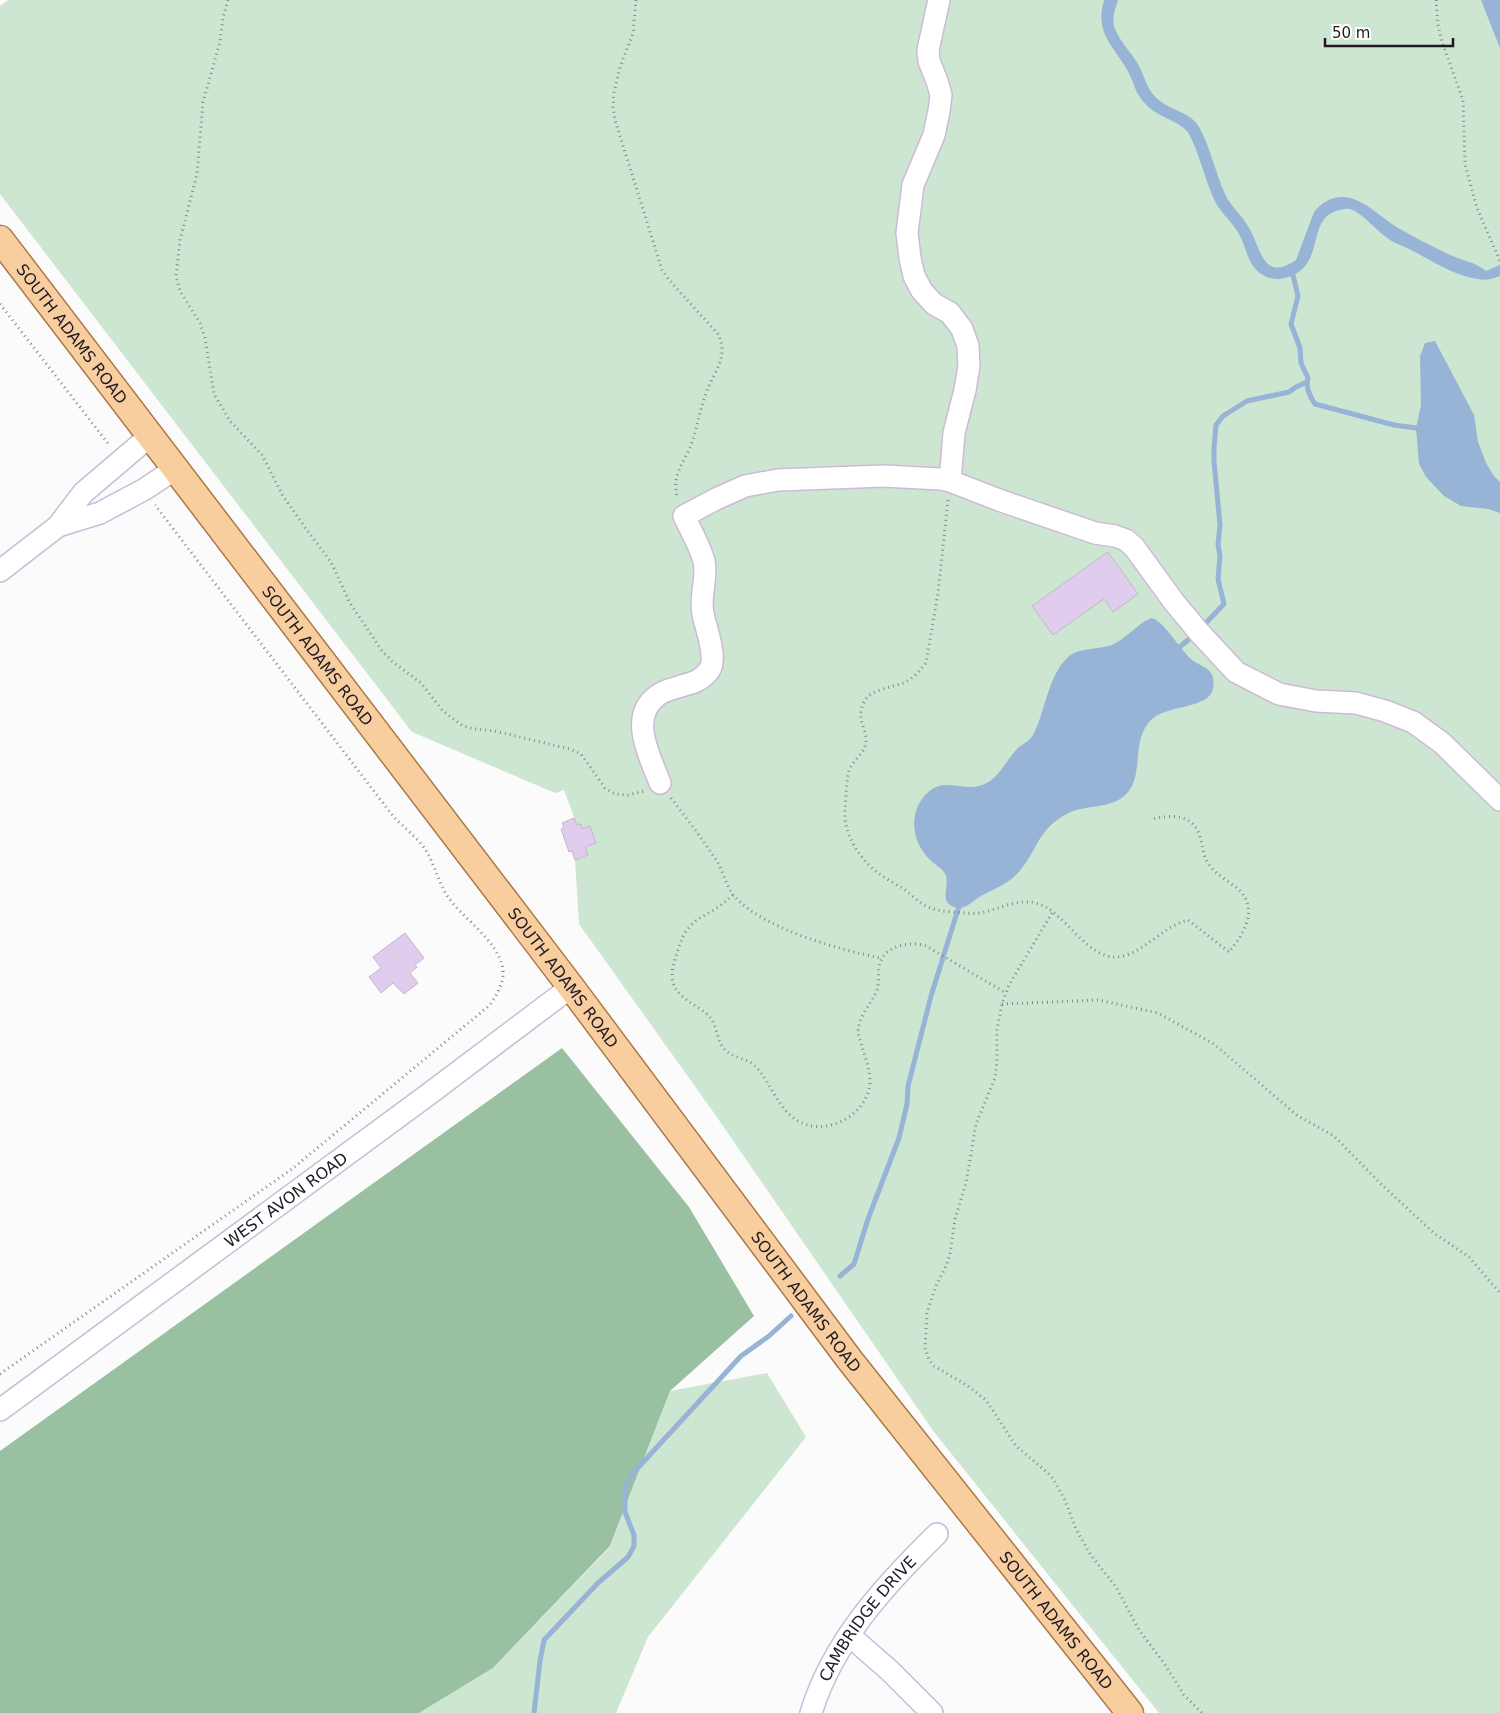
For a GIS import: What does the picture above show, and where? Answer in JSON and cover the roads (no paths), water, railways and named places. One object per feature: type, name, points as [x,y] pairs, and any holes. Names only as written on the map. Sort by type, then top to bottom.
[{"type":"main road","name":"SOUTH ADAMS ROAD","points":[[0,240],[571,987],[849,1359],[1130,1713]]},
{"type":"street","points":[[940,0],[928,50],[929,61],[941,95],[939,111],[934,135],[913,185],[907,232],[914,276],[922,291],[934,304],[950,313],[962,329],[968,346],[969,366],[954,433],[950,481]]},
{"type":"street","points":[[0,572],[58,526],[83,493],[150,436]]},
{"type":"street","points":[[58,526],[100,513],[143,490],[175,468]]},
{"type":"street","points":[[660,783],[642,728],[644,711],[657,695],[697,682],[704,676],[712,664],[712,653],[702,612],[701,598],[704,564],[684,516],[745,486],[778,480],[884,476],[950,481],[1095,533],[1126,540],[1134,547],[1198,631],[1236,672],[1280,694],[1316,701],[1356,703],[1385,711],[1413,722],[1442,743],[1500,800]]},
{"type":"street","name":"WEST AVON ROAD","points":[[0,1410],[571,987]]},
{"type":"street","name":"CAMBRIDGE DRIVE","points":[[811,1713],[823,1680],[849,1635],[882,1591],[937,1534]]},
{"type":"street","points":[[849,1635],[890,1671],[932,1713]]},
{"type":"water","points":[[1104,0],[1118,0],[1114,16],[1114,26],[1139,66],[1154,96],[1196,122],[1207,143],[1225,194],[1246,223],[1260,253],[1269,265],[1276,267],[1285,266],[1296,260],[1314,212],[1327,201],[1344,197],[1359,201],[1393,225],[1418,239],[1453,256],[1478,265],[1486,271],[1500,265],[1500,276],[1481,280],[1452,271],[1391,241],[1359,214],[1350,209],[1336,211],[1327,216],[1321,224],[1312,253],[1300,271],[1279,279],[1272,279],[1263,275],[1250,262],[1242,239],[1216,202],[1189,134],[1177,123],[1151,109],[1138,94],[1129,74],[1103,29],[1102,11]]},
{"type":"water","points":[[1481,0],[1500,0],[1500,48]]},
{"type":"water","points":[[1435,341],[1474,415],[1478,442],[1486,463],[1500,482],[1500,513],[1488,509],[1461,506],[1444,496],[1426,477],[1419,464],[1416,428],[1421,405],[1420,356],[1425,343]]},
{"type":"water","points":[[1151,618],[1163,626],[1190,658],[1210,672],[1214,683],[1210,695],[1195,704],[1166,712],[1151,720],[1141,737],[1136,776],[1133,784],[1121,798],[1114,802],[1073,811],[1055,821],[1042,835],[1024,866],[1012,878],[966,906],[958,908],[950,905],[946,899],[947,880],[945,873],[930,860],[917,840],[914,824],[917,809],[922,799],[927,793],[938,786],[973,787],[993,779],[1016,750],[1033,735],[1051,684],[1061,665],[1068,657],[1084,650],[1112,645]]},
{"type":"waterway","points":[[1293,275],[1298,296],[1291,324],[1300,348],[1301,363],[1308,378],[1308,391],[1315,404],[1394,425],[1416,428],[1420,431]]},
{"type":"waterway","points":[[1202,627],[1224,604],[1218,579],[1220,525],[1214,461],[1216,425],[1223,416],[1247,401],[1289,392],[1307,382]]},
{"type":"waterway","points":[[1176,650],[1194,635]]},
{"type":"waterway","points":[[840,1276],[854,1264],[868,1219],[899,1138],[907,1104],[908,1086],[931,996],[960,903]]},
{"type":"waterway","points":[[534,1713],[544,1640],[598,1583],[628,1557],[634,1546],[634,1535],[625,1512],[625,1487],[634,1472],[741,1356],[769,1336],[791,1316]]}]
